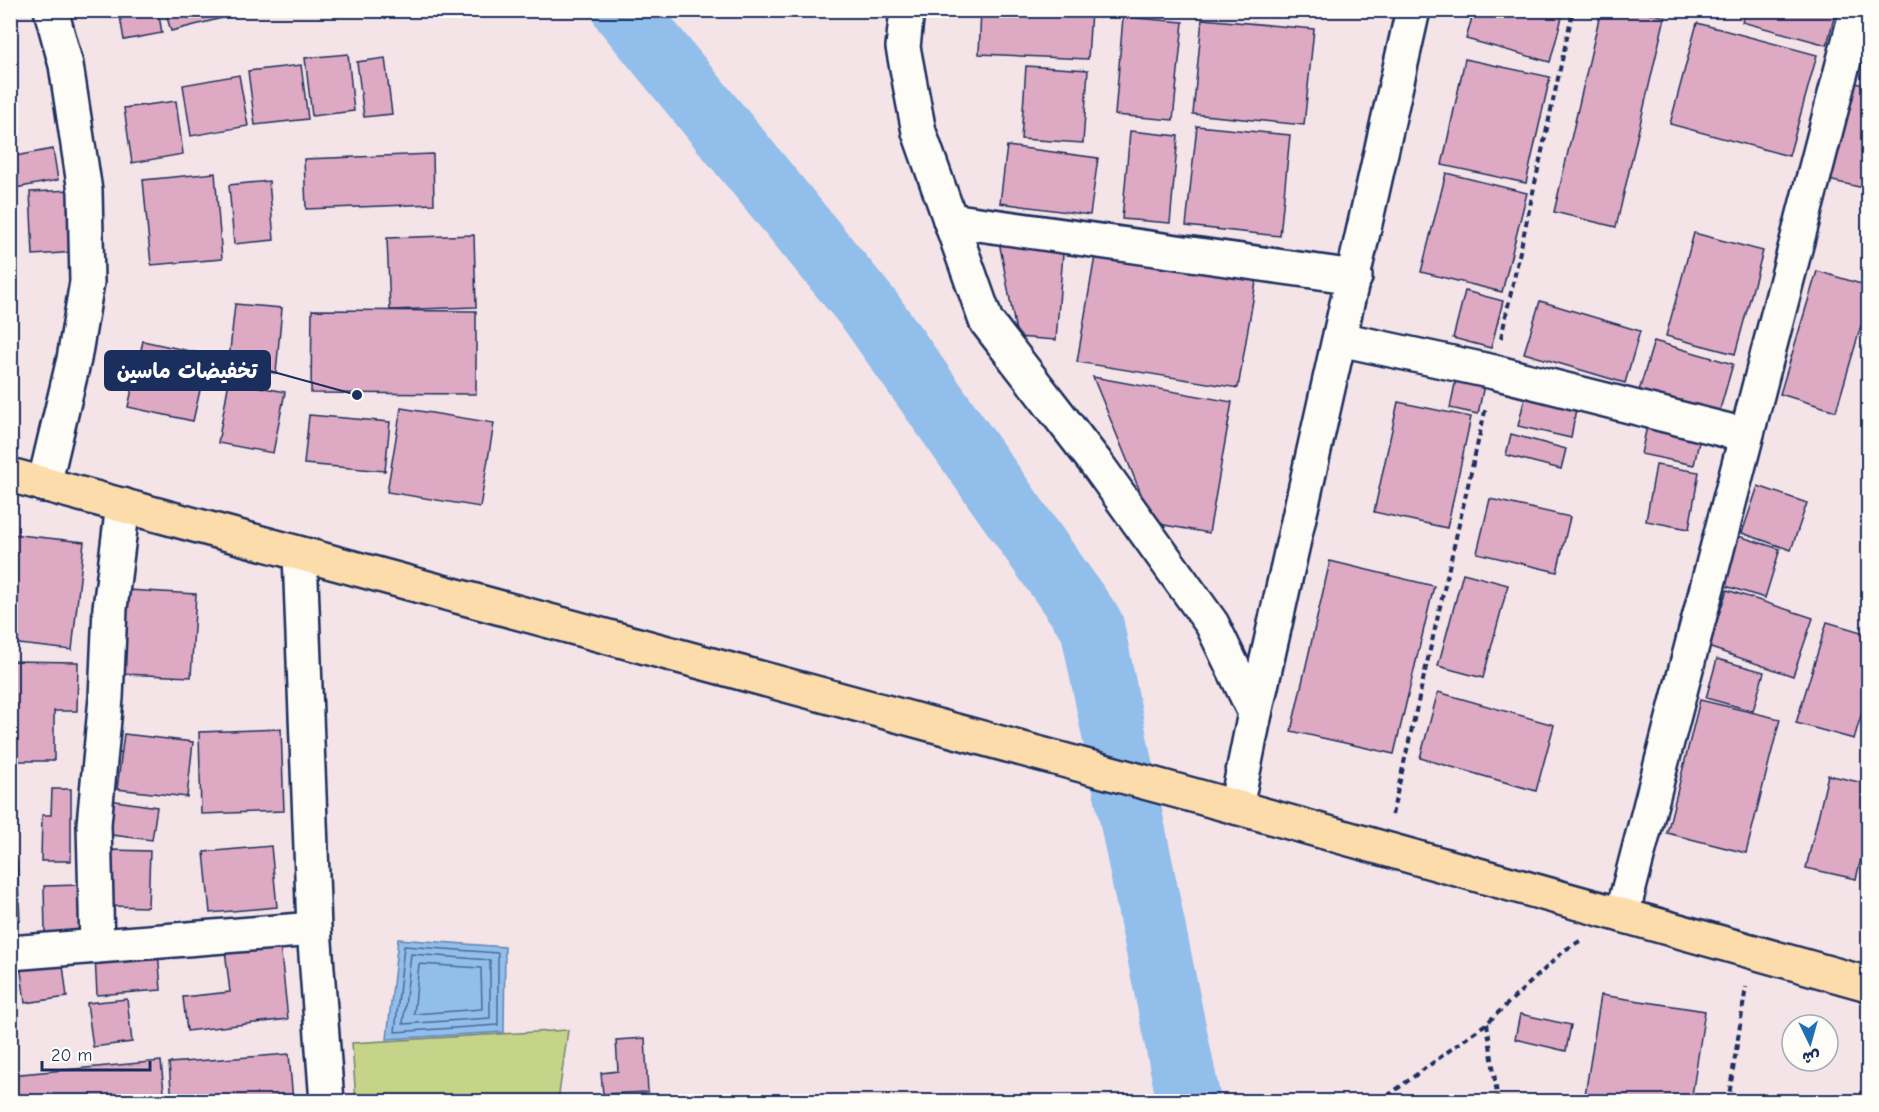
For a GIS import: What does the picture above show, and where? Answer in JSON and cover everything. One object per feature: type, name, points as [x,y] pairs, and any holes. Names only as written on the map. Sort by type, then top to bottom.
[{"type":"main road","points":[[10,475],[1196,796],[1869,984]]},
{"type":"street","points":[[45,485],[74,359],[87,282],[84,191],[66,65],[51,10]]},
{"type":"street","points":[[907,10],[903,47],[919,132],[986,321],[1096,463],[1212,624],[1255,713]]},
{"type":"street","points":[[1236,807],[1274,617],[1355,277],[1413,10]]},
{"type":"street","points":[[1622,915],[1745,435],[1855,67],[1857,10]]},
{"type":"street","points":[[950,220],[1355,277]]},
{"type":"street","points":[[1340,339],[1494,372],[1745,435]]},
{"type":"street","points":[[97,946],[94,824],[111,608],[123,505]]},
{"type":"street","points":[[300,554],[314,928],[327,1101]]},
{"type":"street","points":[[10,953],[314,928]]},
{"type":"path","points":[[1384,848],[1494,372],[1573,10]]},
{"type":"path","points":[[1380,1101],[1487,1023],[1565,950],[1622,915]]},
{"type":"path","points":[[1728,1101],[1752,951]]},
{"type":"path","points":[[1487,1023],[1498,1101]]},
{"type":"green space","points":[[568,1030],[558,1101],[356,1101],[352,1043]]},
{"type":"water","points":[[398,939],[505,947],[504,1032],[387,1039]]},
{"type":"building","points":[[119,10],[158,10],[162,33],[124,40]]},
{"type":"building","points":[[165,10],[246,10],[246,12],[171,31]]},
{"type":"building","points":[[981,10],[1091,10],[1088,59],[979,54]]},
{"type":"building","points":[[1474,10],[1564,10],[1550,62],[1466,39]]},
{"type":"building","points":[[1601,10],[1638,10],[1665,17],[1616,227],[1554,212]]},
{"type":"building","points":[[1745,10],[1836,10],[1827,45],[1742,22]]},
{"type":"building","points":[[1123,17],[1183,22],[1173,120],[1115,115]]},
{"type":"building","points":[[1202,19],[1314,29],[1304,125],[1193,114]]},
{"type":"building","points":[[1697,23],[1817,55],[1789,156],[1670,124]]},
{"type":"building","points":[[348,54],[354,111],[312,116],[305,58]]},
{"type":"building","points":[[385,58],[392,114],[364,117],[357,62]]},
{"type":"building","points":[[1465,59],[1550,77],[1526,183],[1442,165]]},
{"type":"building","points":[[301,65],[308,119],[255,125],[248,71]]},
{"type":"building","points":[[1026,66],[1088,70],[1083,143],[1021,139]]},
{"type":"building","points":[[239,75],[248,126],[191,136],[183,85]]},
{"type":"building","points":[[1848,81],[1868,86],[1868,189],[1824,179]]},
{"type":"building","points":[[176,101],[183,154],[132,163],[124,108]]},
{"type":"building","points":[[1197,126],[1290,135],[1280,236],[1186,226]]},
{"type":"building","points":[[1130,131],[1178,136],[1170,223],[1122,219]]},
{"type":"building","points":[[1007,146],[1098,158],[1090,215],[1000,203]]},
{"type":"building","points":[[53,149],[58,180],[10,189],[10,157]]},
{"type":"building","points":[[433,154],[434,204],[306,209],[304,159]]},
{"type":"building","points":[[215,173],[222,259],[151,265],[143,180]]},
{"type":"building","points":[[1446,173],[1527,193],[1502,292],[1421,272]]},
{"type":"building","points":[[269,181],[274,240],[234,244],[229,185]]},
{"type":"building","points":[[73,190],[76,252],[33,255],[30,192]]},
{"type":"building","points":[[1694,233],[1763,251],[1735,354],[1666,336]]},
{"type":"building","points":[[474,235],[476,307],[390,310],[387,238]]},
{"type":"building","points":[[998,236],[1064,241],[1056,340],[1017,337]]},
{"type":"building","points":[[1096,250],[1257,276],[1238,388],[1077,362]]},
{"type":"building","points":[[1817,271],[1868,286],[1868,302],[1836,411],[1780,394]]},
{"type":"building","points":[[1465,291],[1503,301],[1491,348],[1453,338]]},
{"type":"building","points":[[1540,301],[1640,331],[1625,383],[1524,353]]},
{"type":"building","points":[[235,304],[282,308],[276,373],[228,369]]},
{"type":"building","points":[[312,310],[476,311],[476,394],[311,393]]},
{"type":"building","points":[[143,341],[208,355],[193,421],[128,407]]},
{"type":"building","points":[[1654,341],[1733,364],[1719,413],[1639,391]]},
{"type":"building","points":[[1093,377],[1232,402],[1209,533],[1153,523]]},
{"type":"building","points":[[1456,379],[1484,385],[1478,414],[1450,408]]},
{"type":"building","points":[[229,381],[285,392],[273,453],[218,443]]},
{"type":"building","points":[[1525,397],[1576,408],[1571,438],[1518,426]]},
{"type":"building","points":[[1398,402],[1471,417],[1447,528],[1374,512]]},
{"type":"building","points":[[401,408],[494,423],[480,507],[387,492]]},
{"type":"building","points":[[309,415],[390,422],[385,471],[304,464]]},
{"type":"building","points":[[1647,426],[1700,437],[1694,465],[1641,454]]},
{"type":"building","points":[[1511,434],[1566,449],[1561,469],[1506,455]]},
{"type":"building","points":[[1656,465],[1699,472],[1689,529],[1646,521]]},
{"type":"building","points":[[1758,486],[1807,503],[1791,550],[1742,533]]},
{"type":"building","points":[[1490,499],[1570,517],[1557,572],[1477,553]]},
{"type":"building","points":[[10,534],[84,542],[72,650],[10,643]]},
{"type":"building","points":[[1735,535],[1780,549],[1765,598],[1719,584]]},
{"type":"building","points":[[1330,561],[1434,586],[1394,754],[1291,731]]},
{"type":"building","points":[[1463,573],[1508,585],[1483,678],[1438,666]]},
{"type":"building","points":[[127,590],[196,594],[191,677],[123,674]]},
{"type":"building","points":[[1727,590],[1813,618],[1793,676],[1708,647]]},
{"type":"building","points":[[1827,622],[1868,634],[1868,692],[1854,739],[1796,723]]},
{"type":"building","points":[[1717,659],[1764,672],[1753,711],[1706,698]]},
{"type":"building","points":[[10,661],[78,662],[77,711],[54,711],[54,761],[10,761]]},
{"type":"building","points":[[1438,692],[1554,725],[1536,791],[1420,758]]},
{"type":"building","points":[[1700,700],[1780,719],[1746,853],[1667,833]]},
{"type":"building","points":[[281,729],[284,811],[201,814],[199,732]]},
{"type":"building","points":[[124,734],[193,742],[187,797],[117,789]]},
{"type":"building","points":[[1828,775],[1868,784],[1868,830],[1856,879],[1806,868]]},
{"type":"building","points":[[52,789],[71,789],[71,861],[41,861],[42,815],[51,815]]},
{"type":"building","points":[[109,800],[157,807],[152,840],[104,834]]},
{"type":"building","points":[[271,846],[277,907],[210,913],[204,852]]},
{"type":"building","points":[[111,850],[150,851],[148,907],[109,906]]},
{"type":"building","points":[[10,862],[17,862],[20,920],[10,920]]},
{"type":"building","points":[[80,885],[81,933],[45,933],[44,886]]},
{"type":"building","points":[[280,944],[288,1019],[187,1031],[183,997],[230,992],[225,950]]},
{"type":"building","points":[[158,951],[161,990],[97,995],[95,956]]},
{"type":"building","points":[[62,957],[67,997],[25,1003],[20,963]]},
{"type":"building","points":[[1601,995],[1705,1011],[1691,1102],[1577,1102],[1585,1095]]},
{"type":"building","points":[[127,999],[132,1042],[93,1047],[87,1003]]},
{"type":"building","points":[[1520,1014],[1571,1025],[1566,1051],[1515,1039]]},
{"type":"building","points":[[645,1038],[648,1092],[603,1094],[601,1073],[618,1071],[616,1040]]},
{"type":"building","points":[[289,1054],[293,1102],[172,1102],[169,1063]]},
{"type":"building","points":[[161,1061],[165,1102],[10,1102],[10,1075]]},
{"type":"waterway","points":[[624,10],[870,311],[1092,626],[1189,1102]]},
{"type":"place","name":"تخفيضات ماسين","points":[[357,395]]}]
